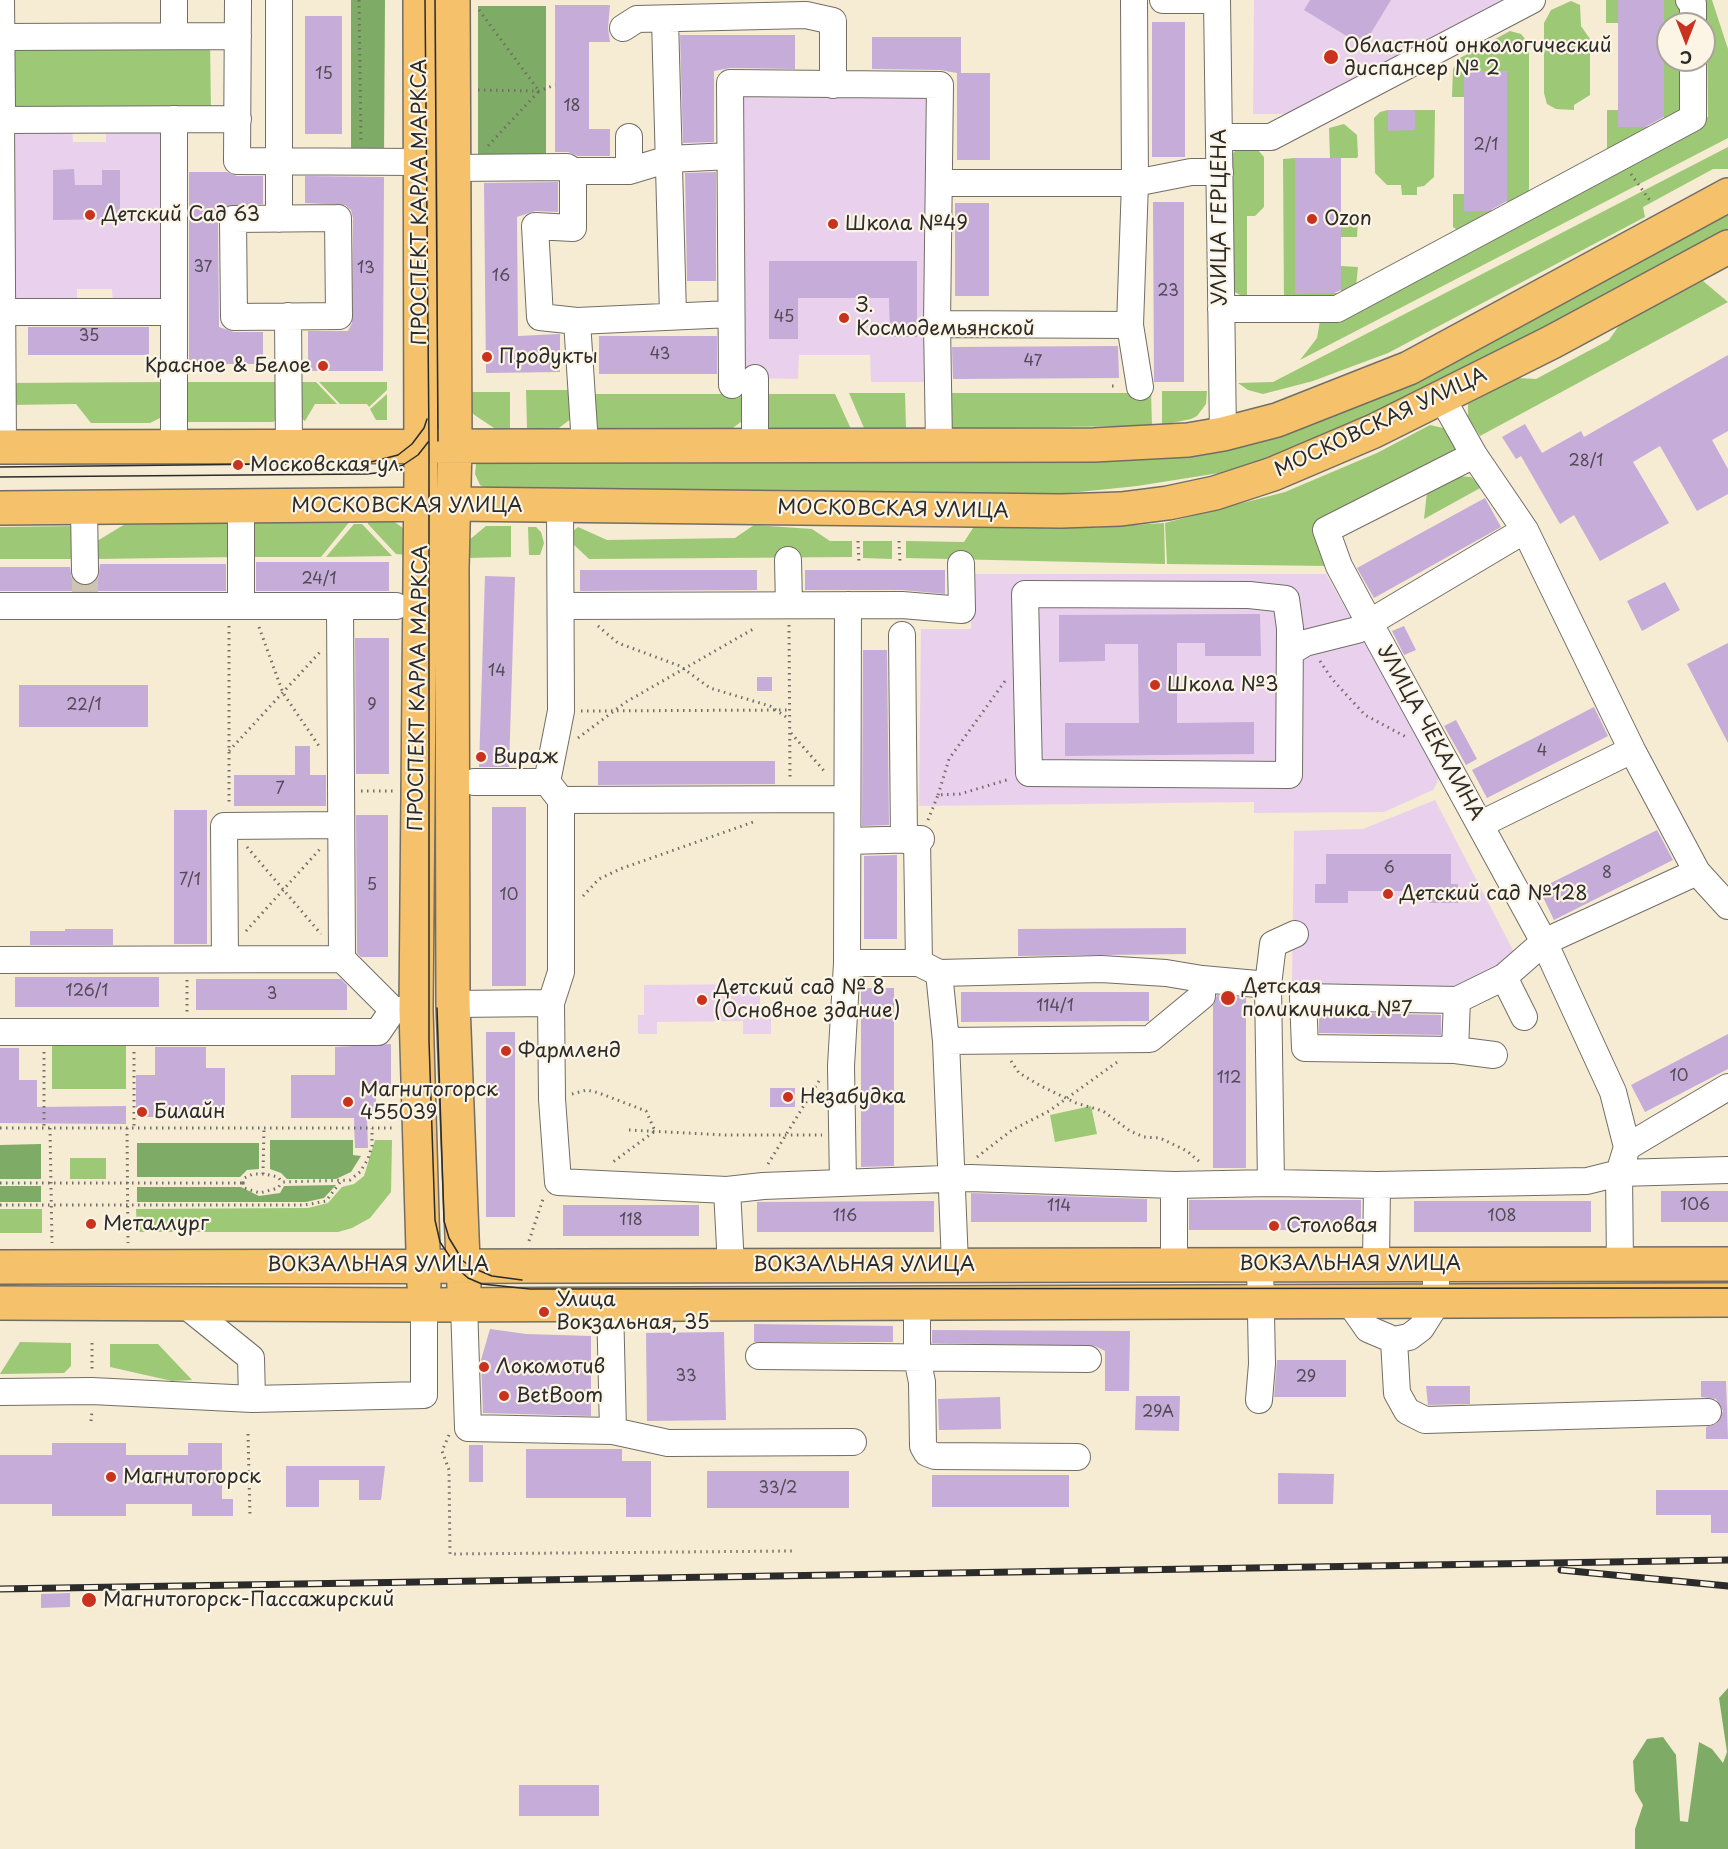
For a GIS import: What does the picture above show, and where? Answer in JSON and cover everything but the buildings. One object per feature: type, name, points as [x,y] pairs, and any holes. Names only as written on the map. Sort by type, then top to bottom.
[{"type":"main road","name":"ПРОСПЕКТ КАРЛА МАРКСА","points":[[420,0],[421,447],[405,1010],[424,1265],[424,1305]]},
{"type":"main road","name":"ПРОСПЕКТ КАРЛА МАРКСА","points":[[464,1304],[453,1004],[455,445],[452,168],[465,4]]},
{"type":"main road","name":"МОСКОВСКАЯ УЛИЦА","points":[[2,447],[1094,444],[1188,440],[1223,434],[1309,408],[1409,368],[1728,195]]},
{"type":"main road","name":"МОСКОВСКАЯ УЛИЦА","points":[[0,508],[454,504],[1039,511],[1121,509],[1168,503],[1215,493],[1273,474],[1343,445],[1442,398],[1728,247]]},
{"type":"main road","name":"ПРОСПЕКТ КАРЛА МАРКСА","points":[[461,1223],[475,1249],[483,1256],[502,1265]]},
{"type":"main road","name":"ВОКЗАЛЬНАЯ УЛИЦА","points":[[0,1267],[463,1264],[731,1266],[1728,1264]]},
{"type":"main road","name":"ВОКЗАЛЬНАЯ УЛИЦА","points":[[0,1303],[424,1305],[1347,1299],[1728,1300]]},
{"type":"street","points":[[174,0],[174,36]]},
{"type":"street","points":[[238,0],[237,161],[420,162]]},
{"type":"street","points":[[279,0],[279,219]]},
{"type":"street","points":[[1134,0],[1135,183],[1130,325],[1140,387]]},
{"type":"street","points":[[1163,0],[1217,0]]},
{"type":"street","name":"УЛИЦА ГЕРЦЕНА","points":[[1217,0],[1223,434]]},
{"type":"street","points":[[1220,137],[1271,137],[1532,0]]},
{"type":"street","points":[[1,3],[2,108]]},
{"type":"street","points":[[632,16],[665,19],[806,8],[833,21],[833,85]]},
{"type":"street","points":[[665,19],[673,315]]},
{"type":"street","points":[[2,37],[238,36]]},
{"type":"street","points":[[1221,309],[1337,309],[1693,118],[1693,72]]},
{"type":"street","points":[[755,444],[731,314],[730,83],[940,85],[937,324],[939,444]]},
{"type":"street","points":[[174,119],[174,446]]},
{"type":"street","points":[[2,447],[1,120],[238,119]]},
{"type":"street","points":[[628,137],[628,171]]},
{"type":"street","points":[[452,168],[567,167],[573,171],[628,171],[669,159],[730,156]]},
{"type":"street","points":[[573,171],[573,228],[535,226],[540,317],[577,321],[731,314]]},
{"type":"street","points":[[940,183],[1135,183],[1191,172],[1220,172]]},
{"type":"street","points":[[338,218],[339,316],[234,317],[233,219],[279,219],[338,218]]},
{"type":"street","points":[[2,312],[174,312]]},
{"type":"street","points":[[288,316],[289,447]]},
{"type":"street","points":[[577,321],[585,445]]},
{"type":"street","points":[[937,324],[1130,325]]},
{"type":"street","points":[[1442,398],[1474,455],[1525,530],[1632,750],[1697,872],[1728,906]]},
{"type":"street","name":"УЛИЦА ЧЕКАЛИНА","points":[[1474,455],[1326,530],[1339,566],[1544,942],[1613,1092],[1627,1147]]},
{"type":"street","points":[[560,506],[569,606],[554,791],[561,916],[561,972],[551,1003],[552,1099],[570,1184],[728,1190],[763,1186],[960,1178],[1174,1185],[1270,1183],[1377,1185],[1587,1181],[1619,1173],[1728,1170]]},
{"type":"street","points":[[240,606],[241,507]]},
{"type":"street","points":[[84,508],[85,591]]},
{"type":"street","points":[[1298,647],[1357,630],[1525,530]]},
{"type":"street","points":[[788,560],[789,605]]},
{"type":"street","points":[[569,606],[902,605],[962,610],[961,564]]},
{"type":"street","points":[[0,606],[85,591],[340,618],[396,606]]},
{"type":"street","points":[[1025,594],[1249,595],[1286,599],[1298,647],[1289,775],[1029,773],[1026,661],[1025,594]]},
{"type":"street","points":[[843,1183],[841,1066],[847,963],[848,605]]},
{"type":"street","points":[[340,618],[342,959]]},
{"type":"street","points":[[902,635],[929,968],[946,1041],[960,1178],[955,1264]]},
{"type":"street","points":[[1481,824],[1632,750]]},
{"type":"street","points":[[474,782],[554,791],[791,800],[847,799]]},
{"type":"street","points":[[225,957],[224,826],[341,825]]},
{"type":"street","points":[[848,841],[917,839]]},
{"type":"street","points":[[1494,1055],[1455,1050],[1305,1048],[1303,997],[1457,1000],[1504,977],[1544,942],[1697,872]]},
{"type":"street","points":[[1270,1183],[1268,985],[1273,944],[1295,934]]},
{"type":"street","points":[[0,960],[225,957],[342,959],[405,1010],[378,1032],[0,1032]]},
{"type":"street","points":[[847,963],[929,968],[1101,969],[1166,973],[1202,980],[1268,985]]},
{"type":"street","points":[[1504,977],[1524,1017]]},
{"type":"street","points":[[946,1041],[1150,1039],[1202,996],[1202,980]]},
{"type":"street","points":[[1455,1050],[1457,1000]]},
{"type":"street","points":[[453,1004],[551,1003]]},
{"type":"street","points":[[1620,1264],[1619,1173],[1627,1147],[1728,1087]]},
{"type":"street","points":[[1174,1185],[1174,1265]]},
{"type":"street","points":[[1376,1263],[1377,1185]]},
{"type":"street","points":[[728,1190],[731,1266]]},
{"type":"street","points":[[1259,1400],[1262,1364],[1260,1264]]},
{"type":"street","points":[[1347,1299],[1368,1329],[1394,1340],[1409,1337],[1421,1328],[1436,1300],[1436,1264]]},
{"type":"street","points":[[917,1302],[917,1358],[922,1382],[923,1446],[927,1453],[935,1456],[1077,1457]]},
{"type":"street","points":[[610,1303],[613,1431]]},
{"type":"street","points":[[184,1304],[250,1358],[252,1399]]},
{"type":"street","points":[[464,1304],[468,1428],[613,1431],[668,1443],[853,1442]]},
{"type":"street","points":[[0,1392],[92,1391],[252,1399],[424,1395],[424,1305]]},
{"type":"street","points":[[1394,1340],[1397,1393],[1407,1411],[1425,1420],[1708,1412]]},
{"type":"street","points":[[759,1356],[1088,1359]]},
{"type":"path","points":[[359,0],[361,142]]},
{"type":"path","points":[[465,4],[539,91]]},
{"type":"path","points":[[478,90],[539,91],[555,85]]},
{"type":"path","points":[[486,149],[539,91]]},
{"type":"path","points":[[1635,180],[1651,202]]},
{"type":"path","points":[[858,541],[859,563]]},
{"type":"path","points":[[899,541],[900,562]]},
{"type":"path","points":[[561,916],[575,907],[599,879],[660,854],[741,829],[781,810],[791,800],[789,605]]},
{"type":"path","points":[[240,606],[283,693],[341,783],[396,791]]},
{"type":"path","points":[[240,606],[229,752],[229,826],[342,959]]},
{"type":"path","points":[[569,606],[618,643],[683,668],[710,688],[776,710],[790,720]]},
{"type":"path","points":[[229,752],[283,693],[340,618]]},
{"type":"path","points":[[575,741],[582,733],[613,711],[760,625]]},
{"type":"path","points":[[1298,647],[1365,715],[1410,740]]},
{"type":"path","points":[[935,806],[949,759],[1005,681],[1026,661]]},
{"type":"path","points":[[561,711],[790,710]]},
{"type":"path","points":[[790,731],[818,766],[837,782],[847,799]]},
{"type":"path","points":[[938,795],[960,794],[1029,773]]},
{"type":"path","points":[[225,957],[341,825]]},
{"type":"path","points":[[187,959],[187,1032]]},
{"type":"path","points":[[44,1032],[44,1128]]},
{"type":"path","points":[[134,1032],[134,1128]]},
{"type":"path","points":[[960,1178],[977,1156],[994,1142],[1068,1099],[1145,1039]]},
{"type":"path","points":[[983,1040],[1002,1051],[1019,1073],[1068,1099],[1103,1111],[1130,1131],[1160,1138],[1188,1150],[1200,1160],[1209,1184]]},
{"type":"path","points":[[763,1186],[768,1165],[820,1080],[841,1066]]},
{"type":"path","points":[[552,1099],[587,1090],[598,1093],[646,1111],[655,1131]]},
{"type":"path","points":[[0,1128],[397,1128]]},
{"type":"path","points":[[50,1128],[52,1243]]},
{"type":"path","points":[[127,1128],[128,1243]]},
{"type":"path","points":[[263,1174],[264,1128]]},
{"type":"path","points":[[282,1182],[278,1188],[260,1193],[244,1188],[243,1183],[244,1178],[263,1174],[273,1175],[282,1182],[350,1180],[360,1172],[372,1146],[372,1128]]},
{"type":"path","points":[[629,1130],[788,1135],[842,1134]]},
{"type":"path","points":[[528,1244],[541,1199],[570,1184],[655,1131]]},
{"type":"path","points":[[0,1205],[305,1205],[326,1201],[341,1181]]},
{"type":"path","points":[[0,1183],[243,1183]]},
{"type":"path","points":[[452,1428],[442,1451],[449,1470],[450,1554],[793,1551]]},
{"type":"path","points":[[248,1434],[250,1517]]},
{"type":"shaded area","name":"Областной онкологический диспансер № 2","points":[[1254,0],[1512,0],[1303,114],[1253,114]]},
{"type":"shaded area","name":"Школа №49","points":[[738,93],[928,93],[927,382],[871,382],[870,355],[799,355],[798,379],[738,378]]},
{"type":"shaded area","name":"Детский Сад 63","points":[[106,129],[167,129],[167,305],[113,305],[112,289],[77,289],[77,306],[14,306],[14,130],[72,130],[73,142],[106,142]]},
{"type":"shaded area","name":"Школа №3","points":[[972,574],[1326,574],[1421,741],[1439,775],[1437,783],[1433,790],[1384,812],[1254,813],[1254,802],[919,806],[921,629],[971,629]]},
{"type":"shaded area","name":"Детский сад №128","points":[[1435,800],[1516,956],[1457,991],[1292,986],[1294,831],[1363,829]]},
{"type":"shaded area","name":"Детский сад № 8 (Основное здание)","points":[[760,984],[760,1014],[771,1015],[771,1034],[743,1034],[743,1021],[657,1022],[657,1034],[638,1034],[638,1015],[644,1015],[644,985]]},
{"type":"green space","points":[[351,0],[385,0],[384,156],[351,156]]},
{"type":"green space","points":[[1606,0],[1618,0],[1618,23],[1606,23]]},
{"type":"green space","points":[[1664,0],[1684,0],[1686,12],[1664,12]]},
{"type":"green space","points":[[1696,0],[1712,0],[1716,12],[1700,12]]},
{"type":"green space","points":[[1571,1],[1580,5],[1581,26],[1590,39],[1590,95],[1574,105],[1574,110],[1556,109],[1547,104],[1544,93],[1544,23],[1551,10]]},
{"type":"green space","points":[[478,6],[546,6],[546,161],[478,161]]},
{"type":"green space","points":[[1716,12],[1728,49],[1728,138],[1300,360],[1317,338],[1321,315],[1335,315],[1708,117],[1707,72],[1716,72]]},
{"type":"green space","points":[[1510,31],[1521,34],[1529,44],[1529,199],[1473,229],[1459,231],[1453,227],[1453,194],[1464,194],[1464,210],[1507,210],[1507,72],[1464,71],[1464,97],[1452,97],[1453,69],[1460,58]]},
{"type":"green space","points":[[210,41],[211,113],[4,114],[3,42]]},
{"type":"green space","points":[[1664,72],[1686,72],[1686,116],[1612,155],[1607,152],[1607,110],[1618,110],[1618,127],[1664,126]]},
{"type":"green space","points":[[1388,110],[1388,130],[1415,130],[1415,110],[1435,110],[1434,177],[1424,186],[1417,187],[1417,195],[1402,195],[1401,185],[1387,185],[1375,173],[1374,118],[1380,112]]},
{"type":"green space","points":[[1344,124],[1357,135],[1358,156],[1357,158],[1330,158],[1329,128]]},
{"type":"green space","points":[[1728,147],[1728,169],[1713,169],[1643,207],[1645,217],[1388,353],[1313,381],[1263,394],[1248,390],[1238,383],[1273,382]]},
{"type":"green space","points":[[1237,149],[1257,149],[1264,157],[1264,207],[1255,216],[1247,216],[1247,299],[1228,288],[1230,156]]},
{"type":"green space","points":[[1295,158],[1295,293],[1341,293],[1341,266],[1358,267],[1356,286],[1347,298],[1284,303],[1283,159]]},
{"type":"green space","points":[[1728,213],[1728,233],[1434,387],[1304,447],[1219,473],[1137,486],[1050,495],[489,490],[480,485],[475,474],[476,464],[480,457],[1230,443]]},
{"type":"green space","points":[[1341,216],[1358,216],[1357,237],[1341,237]]},
{"type":"green space","points":[[1703,281],[1728,302],[1480,436],[1468,417],[1468,404],[1518,378],[1536,379],[1609,340],[1620,324]]},
{"type":"green space","points":[[168,382],[164,416],[150,423],[91,423],[76,404],[8,405],[8,383]]},
{"type":"green space","points":[[179,382],[284,382],[279,418],[273,422],[186,422]]},
{"type":"green space","points":[[294,382],[316,382],[337,404],[315,404],[305,421],[301,418]]},
{"type":"green space","points":[[319,382],[387,382],[387,390],[369,407],[367,404],[340,404]]},
{"type":"green space","points":[[526,390],[575,390],[572,418],[559,428],[527,428]]},
{"type":"green space","points":[[1162,391],[1207,391],[1206,404],[1197,416],[1191,419],[1162,425]]},
{"type":"green space","points":[[467,392],[510,392],[510,430],[497,430],[471,412]]},
{"type":"green space","points":[[849,393],[905,393],[906,428],[864,428]]},
{"type":"green space","points":[[944,393],[1151,393],[1152,426],[952,428],[947,424]]},
{"type":"green space","points":[[387,394],[387,420],[376,420],[370,409]]},
{"type":"green space","points":[[587,394],[750,394],[745,419],[730,430],[601,431],[595,426]]},
{"type":"green space","points":[[761,394],[835,394],[851,429],[771,430],[764,420]]},
{"type":"green space","points":[[1430,425],[1452,430],[1456,451],[1325,523],[1332,566],[1167,564],[1165,523],[1285,492],[1377,453]]},
{"type":"green space","points":[[1457,476],[1471,477],[1482,487],[1424,519],[1427,492]]},
{"type":"green space","points":[[367,512],[389,518],[403,528],[407,537],[408,555],[396,554],[368,524]]},
{"type":"green space","points":[[142,514],[230,517],[236,557],[95,559],[97,541]]},
{"type":"green space","points":[[351,520],[321,557],[249,557],[249,521]]},
{"type":"green space","points":[[1164,523],[1165,564],[906,558],[906,541],[964,542],[973,528],[1086,528]]},
{"type":"green space","points":[[354,524],[362,524],[392,556],[326,557]]},
{"type":"green space","points":[[754,525],[812,529],[830,541],[852,541],[852,557],[589,559],[572,543],[572,532],[578,527],[607,540],[735,538]]},
{"type":"green space","points":[[78,526],[79,559],[0,559],[0,527]]},
{"type":"green space","points":[[486,526],[511,526],[511,557],[466,558],[468,541]]},
{"type":"green space","points":[[528,527],[536,527],[541,532],[544,543],[540,555],[529,555]]},
{"type":"green space","points":[[863,541],[892,541],[892,559],[863,558]]},
{"type":"green space","points":[[52,1042],[126,1042],[126,1089],[52,1089]]},
{"type":"green space","points":[[1091,1106],[1097,1134],[1055,1142],[1050,1115]]},
{"type":"green space","points":[[270,1140],[353,1140],[353,1155],[361,1156],[351,1172],[336,1179],[287,1179],[281,1173],[270,1169]]},
{"type":"green space","points":[[375,1140],[392,1140],[391,1192],[370,1218],[352,1228],[338,1232],[137,1232],[136,1209],[308,1208],[328,1203],[342,1187],[354,1184],[364,1176]]},
{"type":"green space","points":[[137,1143],[259,1143],[259,1169],[247,1170],[240,1177],[137,1177]]},
{"type":"green space","points":[[41,1144],[41,1179],[0,1179],[0,1145]]},
{"type":"green space","points":[[70,1158],[106,1158],[106,1179],[70,1179]]},
{"type":"green space","points":[[336,1185],[324,1198],[306,1202],[137,1202],[137,1187],[241,1187],[259,1196],[280,1193],[284,1186]]},
{"type":"green space","points":[[0,1186],[41,1186],[41,1202],[0,1202]]},
{"type":"green space","points":[[0,1209],[42,1209],[42,1233],[0,1233]]},
{"type":"green space","points":[[20,1342],[71,1343],[71,1366],[64,1373],[0,1374]]},
{"type":"green space","points":[[110,1344],[158,1344],[192,1380],[172,1381],[110,1367]]},
{"type":"green space","points":[[1728,1688],[1728,1849],[1635,1849],[1635,1829],[1643,1805],[1635,1791],[1633,1761],[1647,1739],[1663,1737],[1676,1755],[1680,1821],[1688,1822],[1699,1742],[1712,1749],[1723,1763],[1727,1752],[1719,1698]]},
{"type":"tunnel","points":[[85,571],[85,595]]},
{"type":"tram line","points":[[425,0],[429,441],[429,1041],[435,1220],[440,1242],[458,1269],[468,1278],[482,1284],[530,1289],[1728,1288]]},
{"type":"tram line","points":[[435,0],[438,441]]},
{"type":"tram line","points":[[0,467],[367,463],[398,455],[412,444],[424,428],[427,419]]},
{"type":"tram line","points":[[0,477],[367,474],[384,472],[403,465],[418,455],[429,441]]},
{"type":"tram line","points":[[437,1008],[444,1221],[449,1238],[463,1261],[473,1268],[492,1276],[522,1280]]},
{"type":"railway","points":[[0,1589],[1728,1560]]},
{"type":"railway","points":[[1561,1570],[1728,1586]]},
{"type":"place","name":"Областной онкологический диспансер № 2","points":[[1331,57]]},
{"type":"place","name":"Детский Сад 63","points":[[90,215]]},
{"type":"place","name":"Ozon","points":[[1312,219]]},
{"type":"place","name":"Школа №49","points":[[833,224]]},
{"type":"place","name":"З. Космодемьянской","points":[[844,318]]},
{"type":"place","name":"Продукты","points":[[487,357]]},
{"type":"place","name":"Красное & Белое","points":[[323,366]]},
{"type":"place","name":"Московская ул.","points":[[238,465]]},
{"type":"place","name":"Школа №3","points":[[1155,685]]},
{"type":"place","name":"Вираж","points":[[481,757]]},
{"type":"place","name":"Детский сад №128","points":[[1388,894]]},
{"type":"place","name":"Детская поликлиника №7","points":[[1228,998]]},
{"type":"place","name":"Детский сад № 8 (Основное здание)","points":[[702,1000]]},
{"type":"place","name":"Фармленд","points":[[506,1051]]},
{"type":"place","name":"Незабудка","points":[[788,1097]]},
{"type":"place","name":"Магнитогорск 455039","points":[[348,1102]]},
{"type":"place","name":"Билайн","points":[[142,1112]]},
{"type":"place","name":"Металлург","points":[[91,1224]]},
{"type":"place","name":"Столовая","points":[[1274,1226]]},
{"type":"place","name":"Улица Вокзальная, 35","points":[[544,1312]]},
{"type":"place","name":"Локомотив","points":[[484,1367]]},
{"type":"place","name":"BetBoom","points":[[504,1396]]},
{"type":"place","name":"Магнитогорск","points":[[111,1477]]},
{"type":"place","name":"Магнитогорск-Пассажирский","points":[[89,1600]]}]
